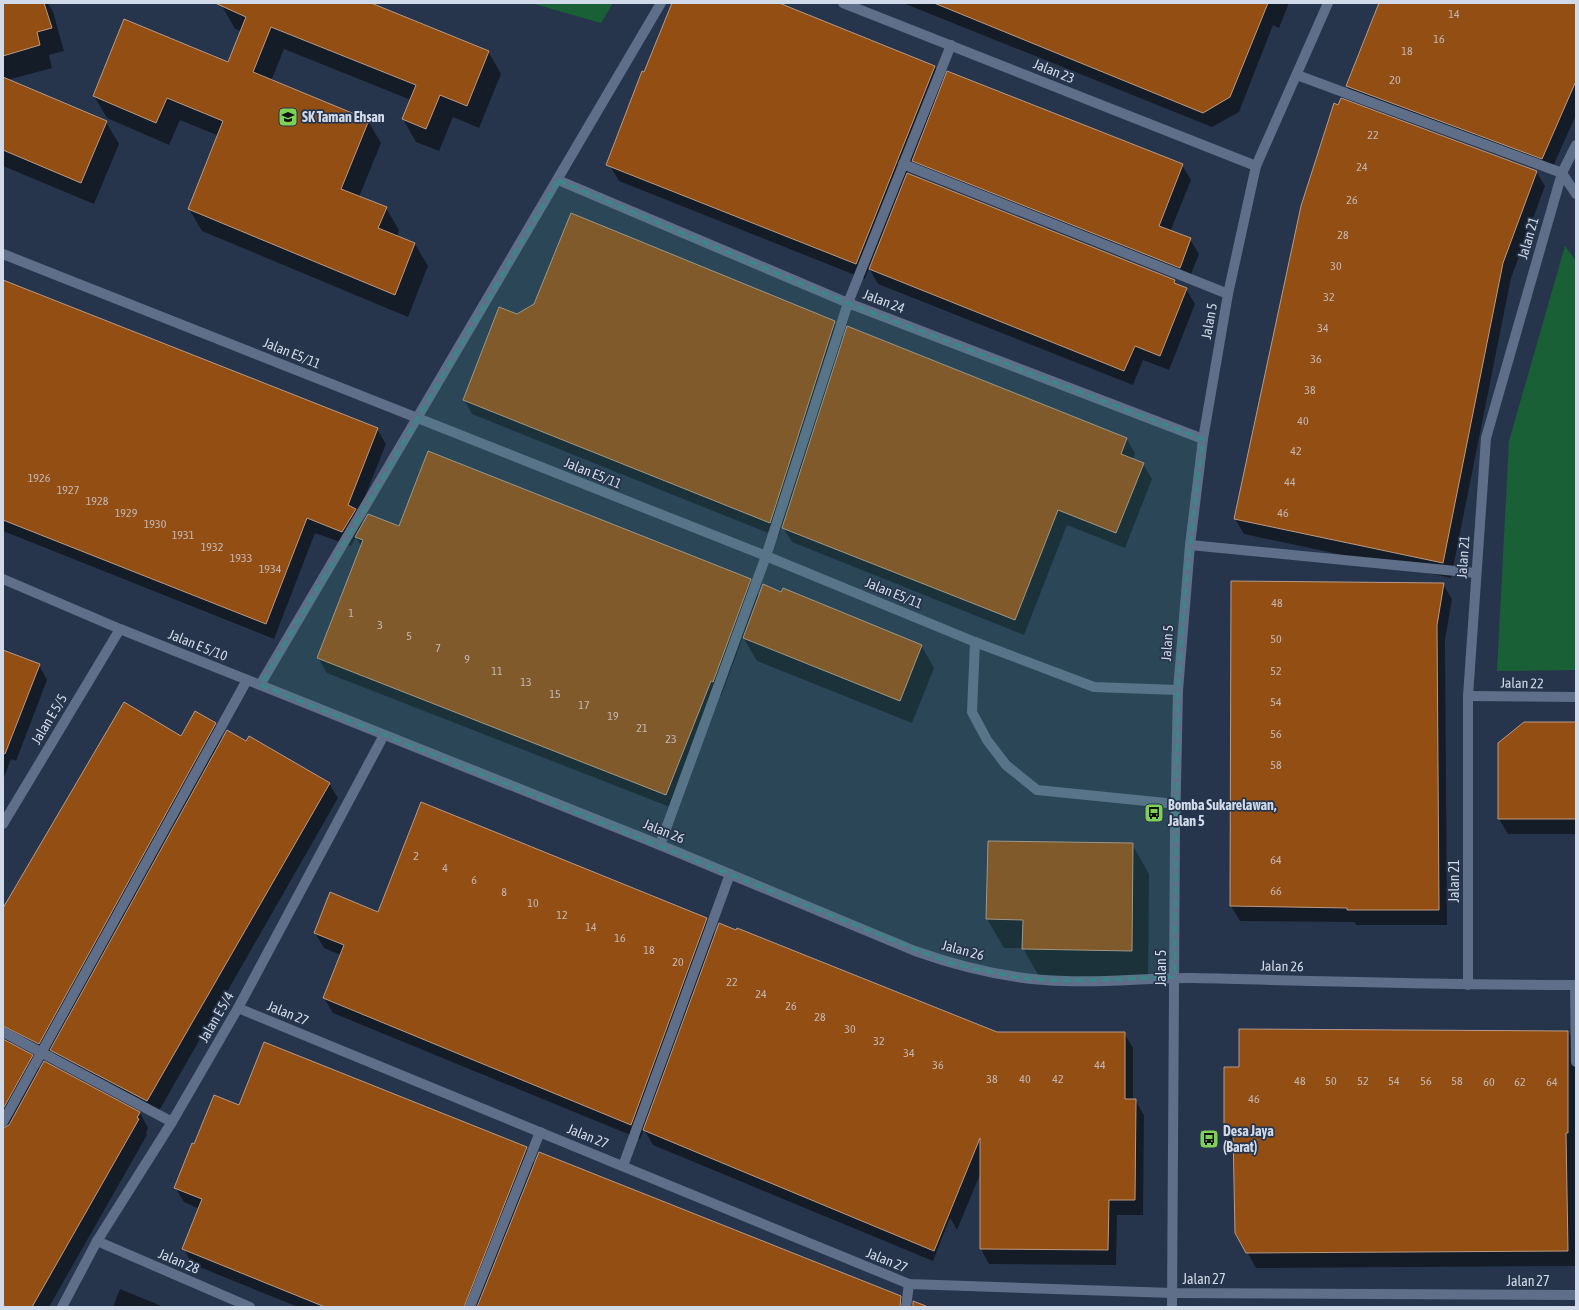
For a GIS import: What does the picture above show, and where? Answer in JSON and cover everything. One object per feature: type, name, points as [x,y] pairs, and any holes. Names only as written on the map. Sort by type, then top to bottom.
[{"type":"street","points":[[260,685],[661,3]]},
{"type":"street","name":"Jalan 23","points":[[842,3],[1256,166]]},
{"type":"street","name":"Jalan 5","points":[[1172,1307],[1178,690],[1190,545],[1203,439],[1228,294],[1256,166],[1328,3]]},
{"type":"street","points":[[660,845],[766,556],[848,302],[951,45]]},
{"type":"street","points":[[1297,75],[1562,173],[1576,194]]},
{"type":"street","name":"Jalan 21","points":[[1468,985],[1468,696],[1486,438],[1562,173],[1576,145]]},
{"type":"street","points":[[903,164],[1228,294]]},
{"type":"street","name":"Jalan 24","points":[[558,180],[848,302],[1203,439]]},
{"type":"street","name":"Jalan E5/11","points":[[3,254],[766,556],[975,642],[1094,687],[1178,690]]},
{"type":"street","points":[[1190,545],[1476,574]]},
{"type":"street","name":"Jalan E 5/10","points":[[3,579],[120,629],[384,735]]},
{"type":"street","name":"Jalan E 5/5","points":[[3,824],[120,629]]},
{"type":"street","points":[[975,642],[972,712],[987,740],[1006,765],[1037,790],[1176,804]]},
{"type":"street","points":[[3,1122],[247,680]]},
{"type":"street","name":"Jalan 22","points":[[1468,696],[1576,697]]},
{"type":"street","name":"Jalan 26","points":[[384,735],[660,845],[915,951],[949,963],[978,970],[1019,978],[1066,981],[1175,977],[1468,985],[1576,985]]},
{"type":"street","name":"Jalan E 5/4","points":[[62,1307],[97,1241],[172,1122],[238,1008],[384,735]]},
{"type":"street","points":[[623,1166],[730,874]]},
{"type":"street","points":[[1576,985],[1576,1062]]},
{"type":"street","name":"Jalan 27","points":[[238,1008],[909,1284],[1172,1293],[1576,1295]]},
{"type":"street","points":[[3,1032],[172,1122]]},
{"type":"street","points":[[470,1307],[540,1132]]},
{"type":"street","name":"Jalan 28","points":[[97,1241],[250,1307]]},
{"type":"street","points":[[906,1307],[909,1284]]},
{"type":"highlighted area","points":[[558,180],[848,303],[1203,439],[1186,583],[1178,690],[1175,977],[1065,981],[1019,978],[949,963],[260,685]]},
{"type":"green space","points":[[531,3],[613,3],[601,23]]},
{"type":"green space","points":[[1565,246],[1576,261],[1576,670],[1497,671],[1509,441]]},
{"type":"building","points":[[3,3],[44,3],[52,28],[37,32],[40,45],[3,56]]},
{"type":"building","points":[[215,3],[371,3],[489,51],[467,106],[440,95],[426,129],[402,119],[416,85],[271,27],[253,72],[369,120],[341,189],[387,207],[378,228],[415,243],[395,295],[188,209],[223,121],[167,98],[156,123],[93,96],[124,19],[228,62],[246,17]]},
{"type":"building","points":[[672,3],[779,3],[935,66],[856,264],[606,165],[642,71],[644,72]]},
{"type":"building","points":[[934,3],[1268,3],[1230,97],[1203,113]]},
{"type":"building","points":[[1379,3],[1576,3],[1576,81],[1542,159],[1346,86]]},
{"type":"building","points":[[947,71],[1183,164],[1159,226],[1191,238],[1180,268],[912,161]]},
{"type":"building","points":[[3,77],[107,121],[81,183],[3,150]]},
{"type":"building","points":[[1341,98],[1537,171],[1503,263],[1443,563],[1234,519],[1301,206],[1334,103],[1338,105]]},
{"type":"building","points":[[907,173],[1175,280],[1174,283],[1187,288],[1160,356],[1135,346],[1124,371],[869,269]]},
{"type":"building","points":[[571,213],[835,321],[770,523],[463,400],[499,307],[517,314],[534,304]]},
{"type":"building","points":[[3,280],[378,428],[348,505],[356,509],[342,532],[307,518],[266,624],[3,520]]},
{"type":"building","points":[[847,326],[1127,438],[1121,454],[1144,463],[1116,533],[1058,510],[1015,620],[782,528]]},
{"type":"building","points":[[428,451],[751,579],[713,682],[711,681],[666,795],[317,658],[363,540],[355,537],[368,514],[399,526]]},
{"type":"building","points":[[1231,581],[1444,583],[1437,625],[1439,910],[1347,910],[1347,908],[1230,906]]},
{"type":"building","points":[[763,584],[781,592],[783,588],[922,645],[900,701],[743,638]]},
{"type":"building","points":[[3,650],[40,664],[5,754],[3,753]]},
{"type":"building","points":[[124,702],[181,736],[195,711],[216,723],[39,1044],[3,1026],[3,908]]},
{"type":"building","points":[[1524,722],[1576,722],[1576,819],[1498,819],[1498,743]]},
{"type":"building","points":[[227,730],[246,741],[249,736],[330,783],[147,1101],[50,1050]]},
{"type":"building","points":[[421,802],[707,918],[631,1125],[323,998],[344,945],[314,933],[330,892],[378,912]]},
{"type":"building","points":[[988,841],[1133,843],[1132,951],[1022,949],[1023,920],[986,919]]},
{"type":"building","points":[[719,923],[736,930],[737,928],[997,1032],[1125,1032],[1125,1099],[1136,1099],[1135,1200],[1109,1200],[1108,1250],[980,1249],[980,1138],[934,1251],[643,1130]]},
{"type":"building","points":[[1239,1029],[1568,1031],[1568,1133],[1566,1133],[1568,1251],[1246,1253],[1235,1233],[1233,1131],[1224,1131],[1224,1067],[1239,1067]]},
{"type":"building","points":[[3,1039],[33,1055],[3,1109]]},
{"type":"building","points":[[264,1042],[527,1147],[464,1307],[325,1307],[182,1249],[202,1199],[174,1188],[192,1143],[194,1144],[214,1095],[239,1105]]},
{"type":"building","points":[[44,1061],[140,1112],[137,1118],[139,1119],[32,1307],[3,1307],[3,1128],[9,1125]]},
{"type":"building","points":[[539,1152],[901,1296],[900,1307],[477,1307]]},
{"type":"building","points":[[913,1301],[926,1306],[926,1307],[913,1307]]},
{"type":"place","name":"SK Taman Ehsan","points":[[288,117]]},
{"type":"place","name":"Bomba Sukarelawan, Jalan 5","points":[[1154,813]]},
{"type":"place","name":"Desa Jaya (Barat)","points":[[1209,1139]]}]
